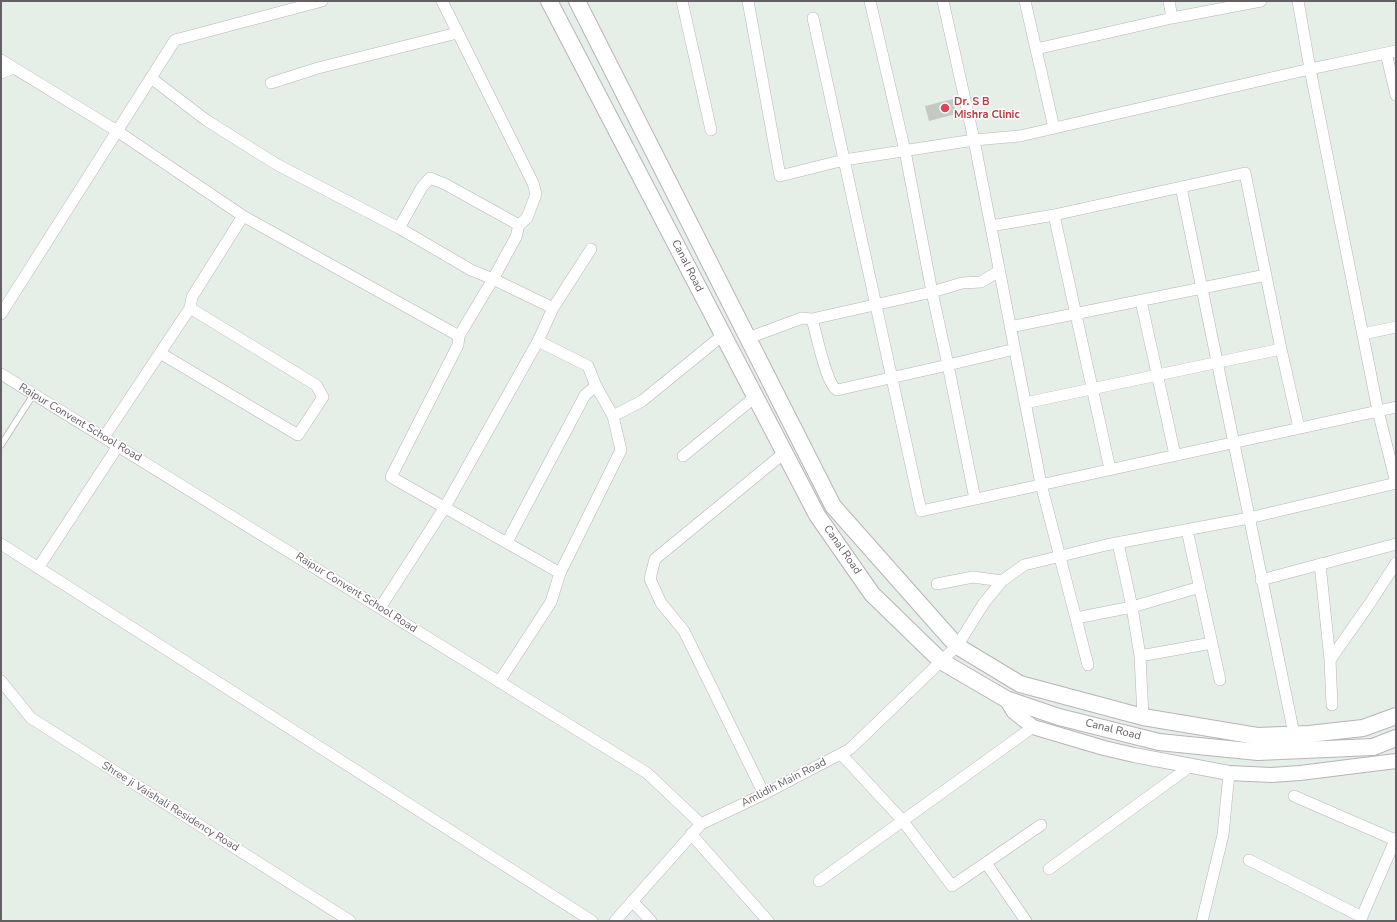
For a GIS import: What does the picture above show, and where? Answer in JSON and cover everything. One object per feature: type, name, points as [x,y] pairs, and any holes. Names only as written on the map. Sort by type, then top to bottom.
[{"type":"main road","name":"Canal Road","points":[[549,1],[817,515],[872,594],[941,661],[1006,699],[1058,716],[1159,742],[1258,752],[1373,747],[1396,738]]},
{"type":"main road","name":"Canal Road","points":[[577,1],[833,506],[956,646],[1020,684],[1143,716],[1257,736],[1363,728],[1396,716]]},
{"type":"street","points":[[1,314],[175,40],[322,1]]},
{"type":"street","points":[[442,1],[533,183],[536,194],[527,218],[519,225],[516,237],[459,336],[458,345],[391,477],[560,573]]},
{"type":"street","points":[[682,1],[711,130]]},
{"type":"street","points":[[748,1],[780,176],[844,160],[974,140],[1020,136],[1310,69],[1391,52],[1396,95]]},
{"type":"street","points":[[870,1],[905,151],[932,292],[975,499]]},
{"type":"street","points":[[943,1],[974,140],[1041,484],[1088,665]]},
{"type":"street","points":[[1025,1],[1054,128]]},
{"type":"street","points":[[1169,1],[1172,18]]},
{"type":"street","points":[[1036,49],[1172,18],[1261,1]]},
{"type":"street","points":[[1298,1],[1310,69],[1378,411],[1396,483]]},
{"type":"street","points":[[813,18],[921,511],[1396,407]]},
{"type":"street","points":[[271,83],[318,68],[457,32]]},
{"type":"street","points":[[1,60],[118,131],[243,216],[459,336]]},
{"type":"street","points":[[1,73],[14,68]]},
{"type":"street","points":[[151,78],[206,120],[276,164],[399,228],[471,270],[553,308]]},
{"type":"street","points":[[990,226],[1054,215],[1245,173],[1281,349],[1299,428]]},
{"type":"street","points":[[399,228],[422,187],[430,178],[482,204],[519,225]]},
{"type":"street","points":[[1181,187],[1294,734]]},
{"type":"street","points":[[1054,215],[1091,390],[1110,469]]},
{"type":"street","points":[[104,437],[190,308],[192,298],[243,216]]},
{"type":"street","points":[[380,608],[445,507],[538,341],[553,308],[591,249]]},
{"type":"street","points":[[748,338],[802,318],[812,319],[932,292],[962,283],[981,282],[1000,271]]},
{"type":"street","points":[[1010,327],[1266,275]]},
{"type":"street","points":[[1141,301],[1175,455]]},
{"type":"street","points":[[160,353],[298,434],[322,397],[316,385],[190,308]]},
{"type":"street","points":[[812,319],[827,376],[833,388],[836,390],[1015,349]]},
{"type":"street","points":[[1363,334],[1396,327]]},
{"type":"street","points":[[613,416],[642,402],[723,335]]},
{"type":"street","points":[[499,682],[551,602],[560,573],[621,450],[613,416],[596,386],[588,366],[538,341]]},
{"type":"street","points":[[1025,403],[1281,349]]},
{"type":"street","name":"Raipur Convent School Road","points":[[1,374],[646,773],[701,824]]},
{"type":"street","points":[[507,542],[585,395],[596,386]]},
{"type":"street","points":[[683,456],[755,397]]},
{"type":"street","points":[[38,568],[118,446]]},
{"type":"street","points":[[764,794],[684,631],[661,603],[650,579],[655,559],[784,452]]},
{"type":"street","name":"Amlidih Main Road","points":[[615,921],[701,824],[764,794],[850,749],[956,646],[984,603],[1002,581],[1024,565],[1118,543],[1249,518],[1396,483]]},
{"type":"street","points":[[1187,530],[1220,680]]},
{"type":"street","points":[[1118,543],[1132,607],[1140,656],[1143,716]]},
{"type":"street","points":[[1,544],[592,921]]},
{"type":"street","points":[[1261,580],[1396,544]]},
{"type":"street","points":[[1330,660],[1396,563]]},
{"type":"street","points":[[1320,564],[1330,660],[1332,704]]},
{"type":"street","points":[[937,584],[973,577],[1002,581]]},
{"type":"street","points":[[1076,618],[1132,607],[1200,587]]},
{"type":"street","points":[[1140,656],[1212,643]]},
{"type":"street","name":"Shree ji Vaishali Residency Road","points":[[1,681],[31,718],[350,921]]},
{"type":"street","points":[[1006,699],[1014,712],[1033,727],[1104,748],[1229,773],[1278,775],[1396,761]]},
{"type":"street","points":[[819,881],[1033,727]]},
{"type":"street","points":[[841,754],[902,820],[952,886],[1041,824]]},
{"type":"street","points":[[1050,869],[1192,765]]},
{"type":"street","points":[[1202,921],[1222,835],[1229,773]]},
{"type":"street","points":[[1249,860],[1361,919],[1396,839],[1294,796]]},
{"type":"street","points":[[691,834],[768,921]]},
{"type":"street","points":[[986,863],[1026,921]]},
{"type":"street","points":[[632,901],[651,921]]},
{"type":"lane","points":[[1,445],[33,395]]},
{"type":"building","points":[[953,99],[956,114],[929,121],[925,106]]},
{"type":"place","name":"Dr. S B Mishra Clinic","points":[[945,108]]}]
